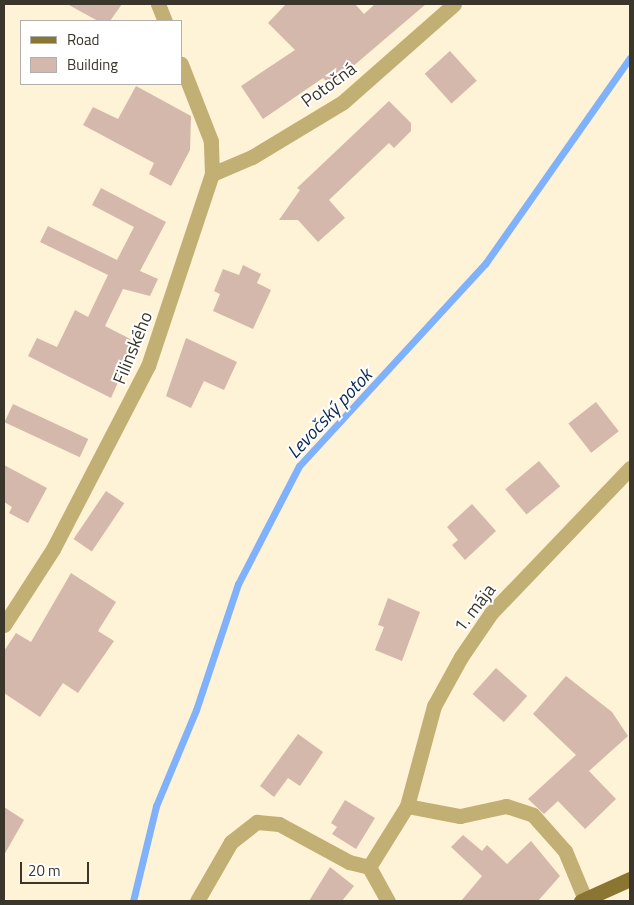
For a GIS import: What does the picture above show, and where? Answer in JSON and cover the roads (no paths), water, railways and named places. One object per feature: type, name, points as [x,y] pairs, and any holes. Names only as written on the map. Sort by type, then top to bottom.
[{"type":"main road","points":[[583,900],[630,879]]},
{"type":"street","points":[[158,4],[165,20]]},
{"type":"street","name":"Potočná","points":[[212,174],[252,157],[343,102],[454,4]]},
{"type":"street","name":"Filinského","points":[[4,625],[53,549],[148,366],[212,174],[211,141],[182,67]]},
{"type":"street","name":"1. mája","points":[[369,867],[407,806],[434,706],[461,656],[491,613],[630,468]]},
{"type":"street","points":[[407,806],[460,816],[506,806],[533,816],[565,851],[583,900]]},
{"type":"street","points":[[197,901],[231,842],[257,822],[279,824],[349,862],[369,867],[388,901]]},
{"type":"waterway","name":"Levočský potok","points":[[133,901],[156,806],[196,710],[238,584],[299,466],[485,264],[630,58]]}]
